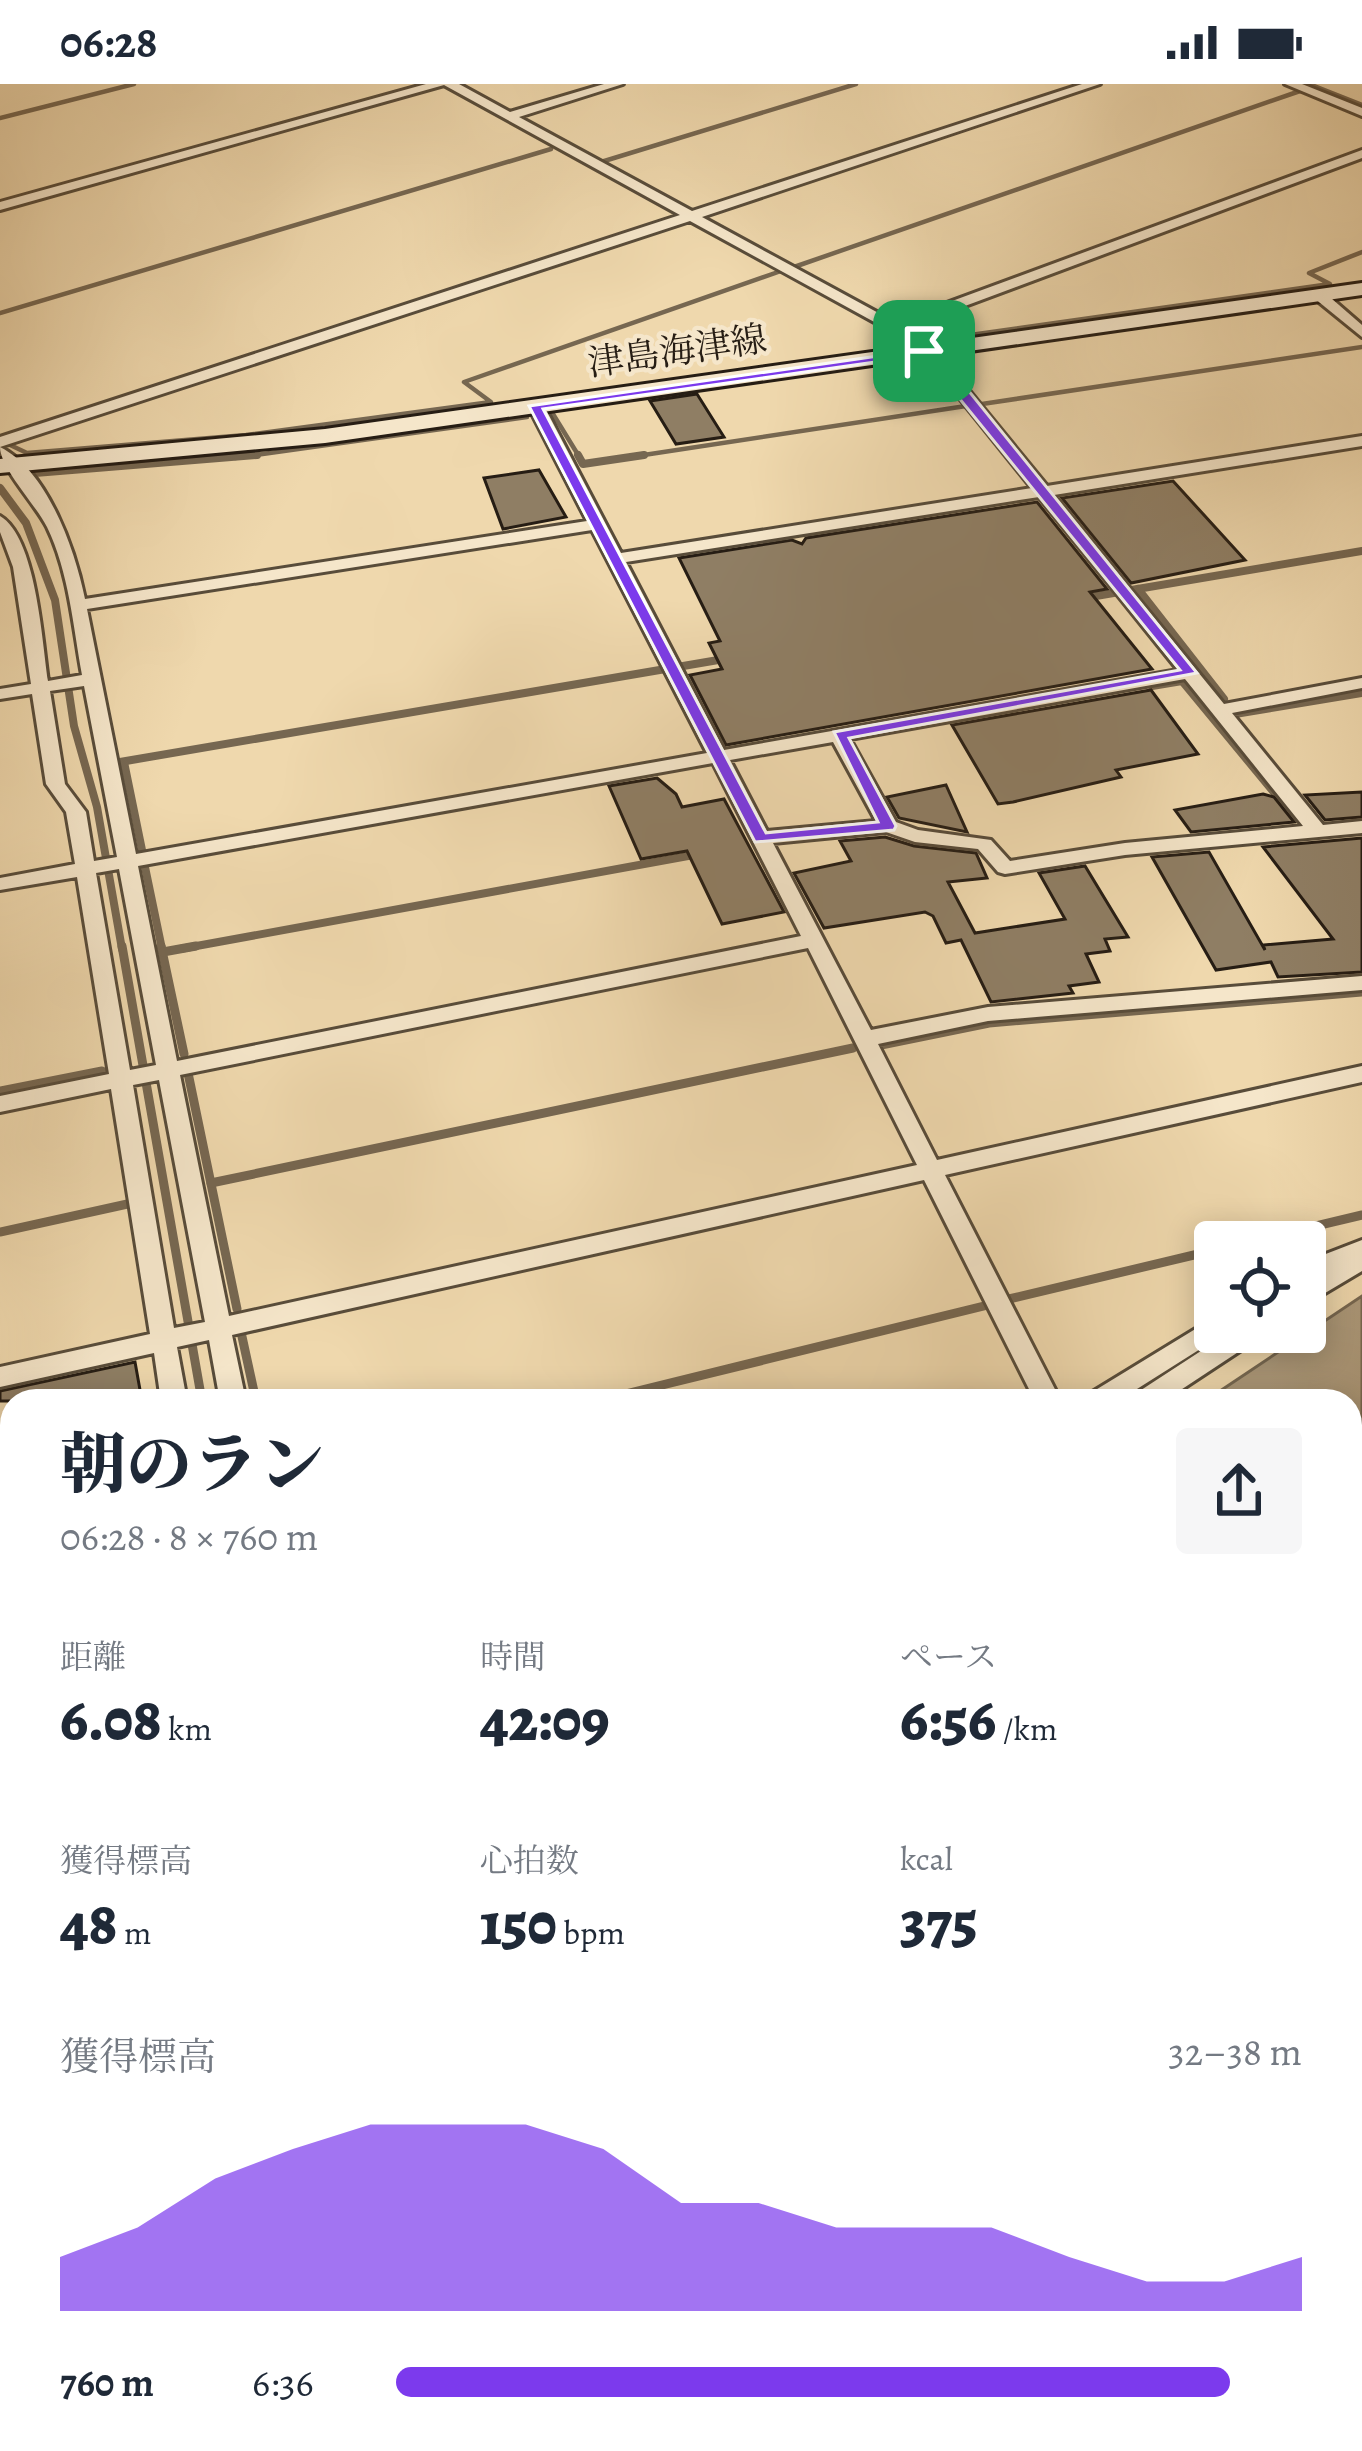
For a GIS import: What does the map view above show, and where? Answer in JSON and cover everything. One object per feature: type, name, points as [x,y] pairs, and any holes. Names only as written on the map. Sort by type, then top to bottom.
[{"type":"main road","name":"津島海津線","points":[[5,461],[279,442],[1362,289]]},
{"type":"street","points":[[0,206],[439,84]]},
{"type":"street","points":[[450,84],[914,338],[1316,829]]},
{"type":"street","points":[[508,116],[617,84]]},
{"type":"street","points":[[0,442],[1094,84]]},
{"type":"street","points":[[1291,84],[1362,112]]},
{"type":"street","points":[[895,327],[1362,154]]},
{"type":"street","points":[[1318,295],[1362,333]]},
{"type":"street","points":[[536,406],[1042,1389]]},
{"type":"street","points":[[616,560],[1362,441]]},
{"type":"street","points":[[5,461],[59,534],[77,605],[86,680],[165,1071],[211,1329],[229,1389]]},
{"type":"street","points":[[0,521],[11,536],[21,567],[56,784],[76,812],[88,868],[169,1338],[173,1389]]},
{"type":"street","points":[[77,605],[597,524]]},
{"type":"street","points":[[0,884],[1190,673]]},
{"type":"street","points":[[0,694],[86,680]]},
{"type":"street","points":[[1220,710],[1362,682]]},
{"type":"street","points":[[839,735],[888,826]]},
{"type":"street","points":[[761,838],[888,826],[915,836],[985,844],[1005,868],[1125,849],[1362,827]]},
{"type":"street","points":[[0,1104],[814,940]]},
{"type":"street","points":[[865,1039],[988,1014],[1362,983]]},
{"type":"street","points":[[0,1377],[1362,1074]]},
{"type":"street","points":[[1326,1263],[1362,1248]]},
{"type":"street","points":[[1326,1282],[1362,1259]]},
{"type":"street","points":[[1117,1389],[1194,1340]]},
{"type":"street","points":[[1162,1389],[1217,1353]]},
{"type":"shaded area","points":[[1362,1296],[1362,1389],[1223,1389],[1277,1353],[1326,1353],[1326,1320]]},
{"type":"building","points":[[697,394],[724,437],[676,444],[650,401]]},
{"type":"building","points":[[539,470],[566,517],[503,529],[484,478]]},
{"type":"building","points":[[1173,481],[1245,560],[1131,583],[1062,498]]},
{"type":"building","points":[[1037,502],[1107,589],[1090,592],[1152,669],[726,745],[690,675],[722,669],[709,643],[720,641],[679,558],[792,540],[802,544],[806,538]]},
{"type":"building","points":[[1151,690],[1198,754],[1116,770],[1121,777],[1013,802],[998,804],[952,725]]},
{"type":"building","points":[[657,778],[676,794],[682,807],[724,799],[784,912],[722,924],[687,851],[641,859],[609,786]]},
{"type":"building","points":[[946,785],[967,832],[899,818],[887,797]]},
{"type":"building","points":[[1362,792],[1362,817],[1325,820],[1305,795]]},
{"type":"building","points":[[1263,794],[1274,797],[1294,822],[1191,832],[1175,810]]},
{"type":"building","points":[[885,837],[914,846],[976,853],[987,878],[948,882],[975,933],[1065,919],[1039,873],[1085,866],[1128,937],[1105,939],[1110,951],[1086,954],[1099,982],[1069,986],[1073,993],[991,1002],[961,940],[946,943],[933,916],[925,912],[824,928],[794,873],[851,861],[840,841]]},
{"type":"building","points":[[1362,838],[1362,972],[1278,977],[1271,962],[1216,970],[1152,857],[1209,852],[1265,950],[1263,945],[1333,939],[1263,847]]},
{"type":"building","points":[[135,1362],[140,1389],[9,1389]]},
{"type":"waterway","points":[[0,118],[134,84]]},
{"type":"waterway","points":[[601,162],[856,84]]},
{"type":"waterway","points":[[1309,84],[1362,105]]},
{"type":"waterway","points":[[794,267],[1300,91]]},
{"type":"waterway","points":[[0,313],[551,149]]},
{"type":"waterway","points":[[942,339],[1330,284],[1309,273],[1362,252]]},
{"type":"waterway","points":[[8,444],[27,453],[246,435],[491,402],[464,382],[781,271]]},
{"type":"waterway","points":[[982,404],[1362,347]]},
{"type":"waterway","points":[[635,456],[966,406]]},
{"type":"waterway","points":[[553,414],[580,458]]},
{"type":"waterway","points":[[255,455],[527,417]]},
{"type":"waterway","points":[[35,473],[255,455]]},
{"type":"waterway","points":[[235,458],[255,455]]},
{"type":"waterway","points":[[578,455],[583,464],[635,456]]},
{"type":"waterway","points":[[635,456],[644,455]]},
{"type":"waterway","points":[[624,458],[635,456]]},
{"type":"waterway","points":[[0,488],[26,523],[55,600],[74,726],[97,807],[122,949]]},
{"type":"waterway","points":[[1084,598],[1362,551]]},
{"type":"waterway","points":[[1138,589],[1224,699]]},
{"type":"waterway","points":[[120,762],[730,658]]},
{"type":"waterway","points":[[1152,686],[1182,681],[1296,819]]},
{"type":"waterway","points":[[1235,714],[1362,693]]},
{"type":"waterway","points":[[124,762],[142,850]]},
{"type":"waterway","points":[[180,949],[699,854]]},
{"type":"waterway","points":[[145,867],[162,949]]},
{"type":"waterway","points":[[122,946],[200,1389]]},
{"type":"waterway","points":[[161,946],[184,1054]]},
{"type":"waterway","points":[[163,952],[196,946]]},
{"type":"waterway","points":[[881,1045],[989,1023],[1362,992]]},
{"type":"waterway","points":[[211,1183],[853,1048]]},
{"type":"waterway","points":[[0,1091],[102,1071]]},
{"type":"waterway","points":[[188,1073],[237,1309]]},
{"type":"waterway","points":[[0,1232],[132,1203]]},
{"type":"waterway","points":[[1326,1224],[1362,1215]]},
{"type":"waterway","points":[[1009,1299],[1194,1255]]},
{"type":"waterway","points":[[646,1389],[988,1305]]},
{"type":"waterway","points":[[241,1332],[253,1389]]},
{"type":"route","points":[[924,351],[929,351],[1190,673],[839,735],[888,826],[761,838],[536,406],[924,351]]}]
